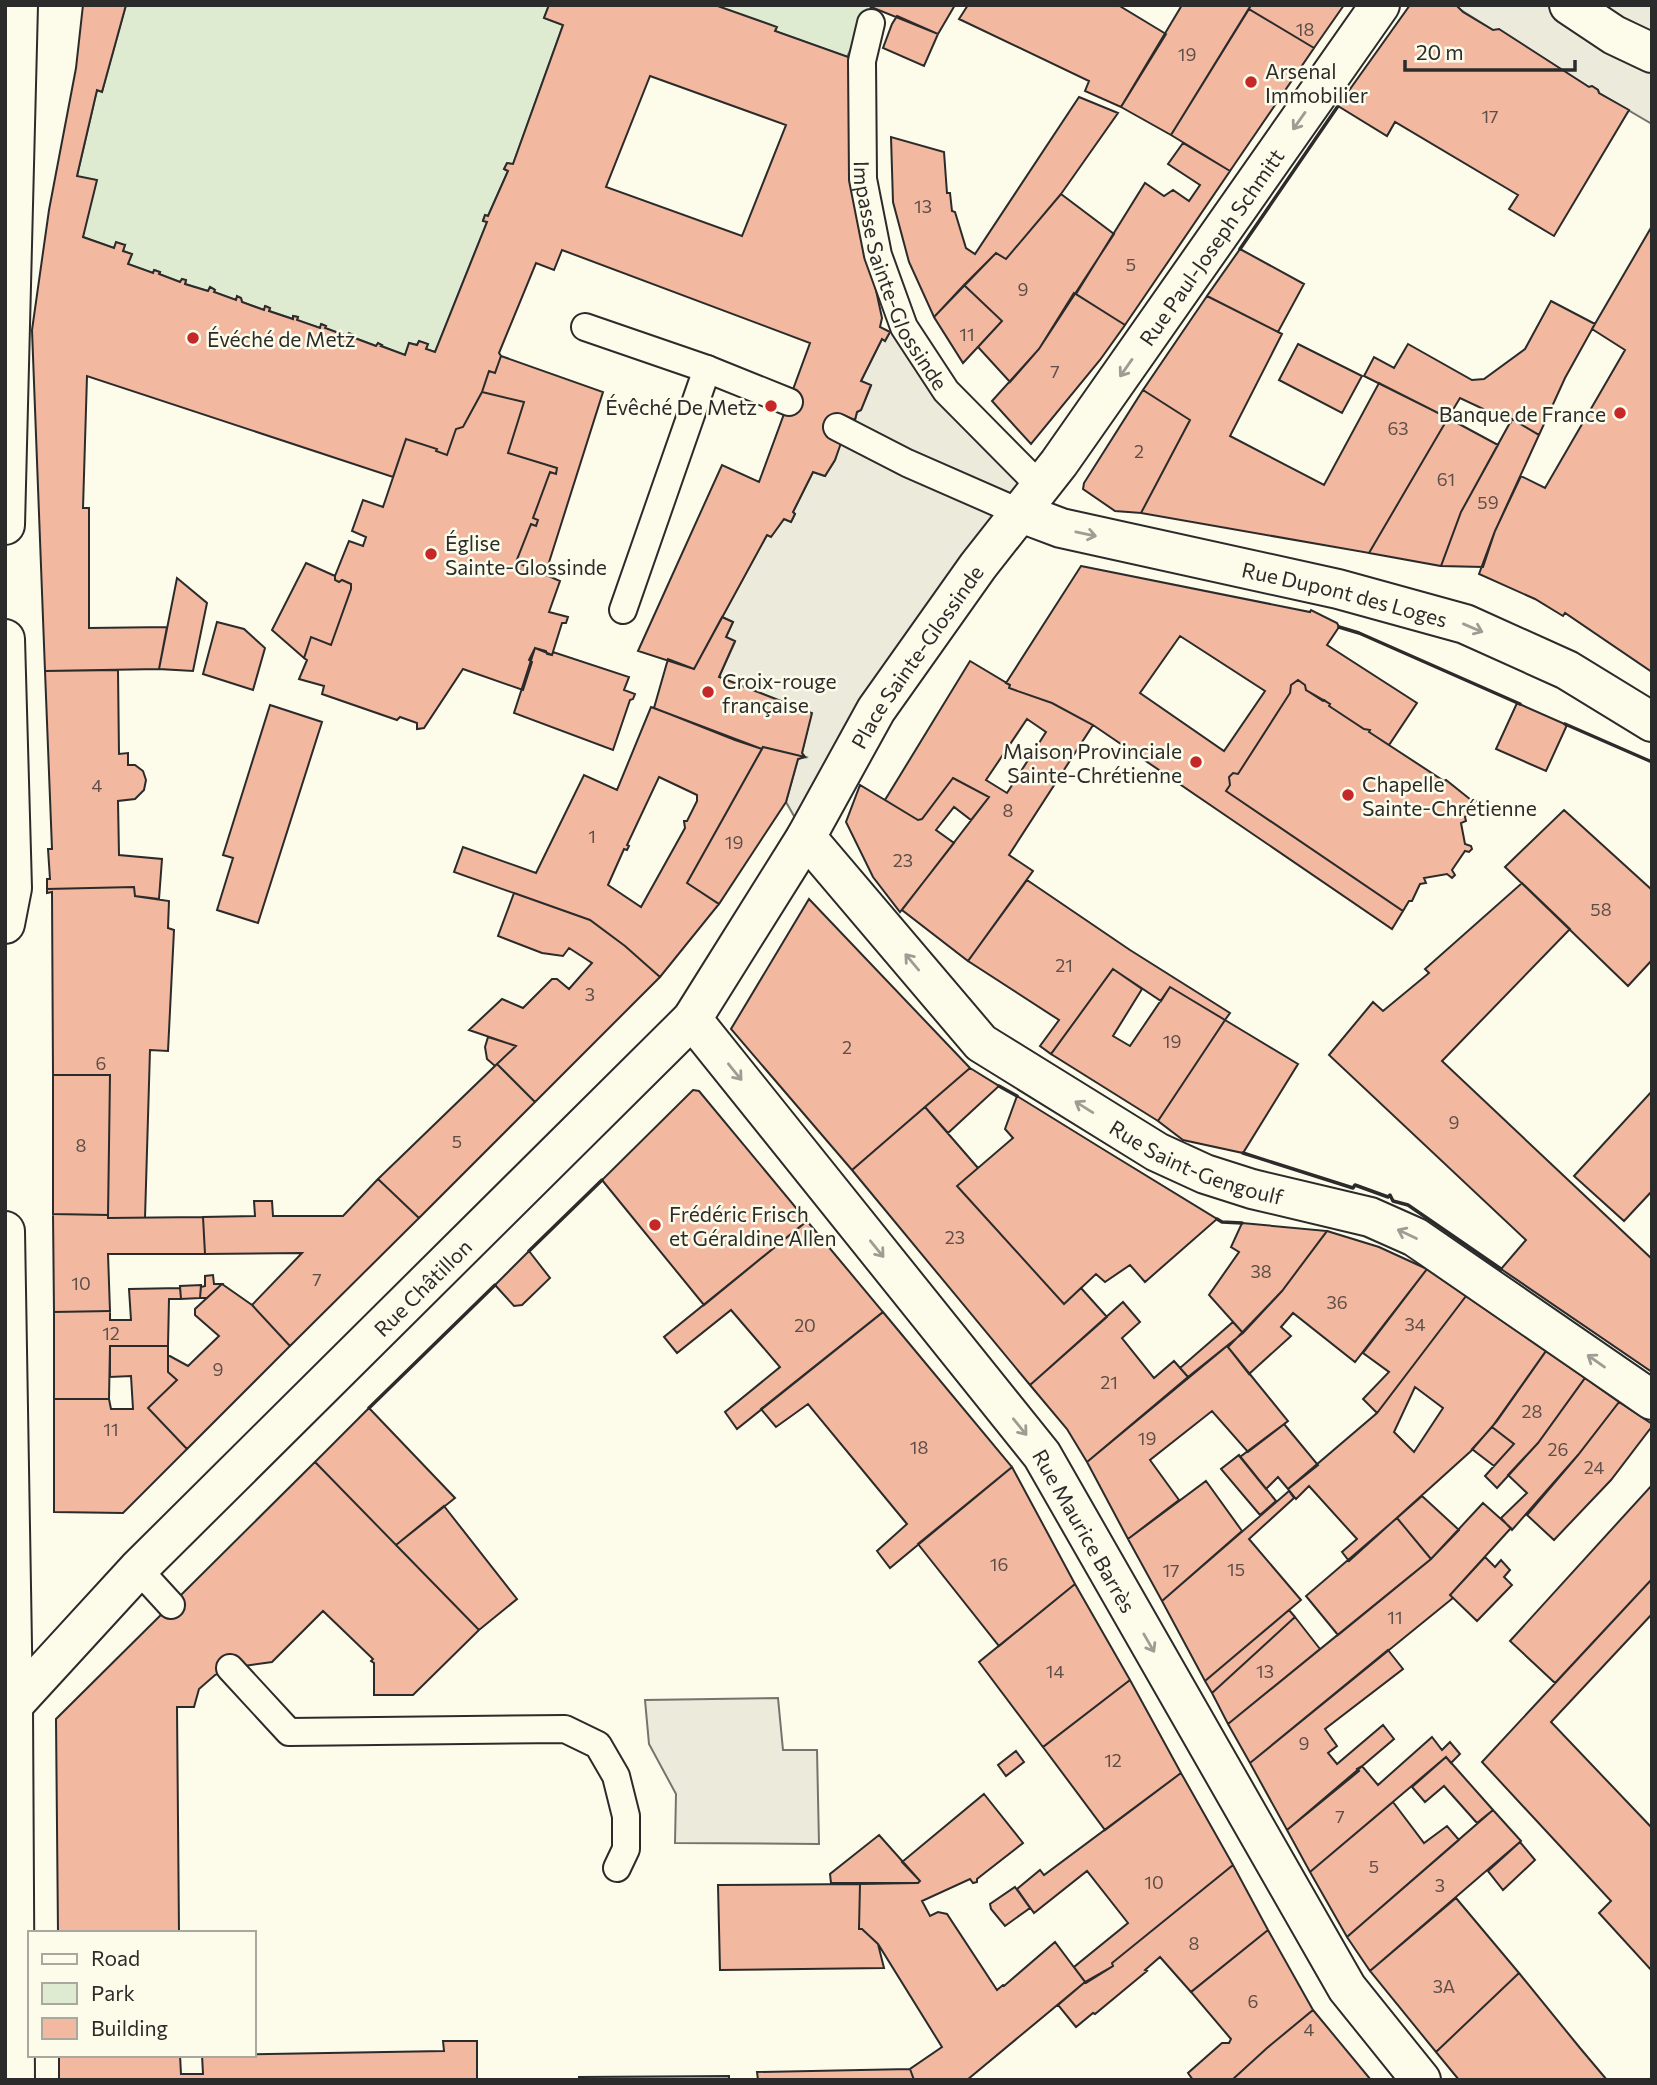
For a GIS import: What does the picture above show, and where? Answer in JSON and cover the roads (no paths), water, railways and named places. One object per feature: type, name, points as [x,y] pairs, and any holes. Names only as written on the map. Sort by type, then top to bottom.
[{"type":"street","points":[[5,525],[18,5]]},
{"type":"street","name":"Rue Paul-Joseph Schmitt","points":[[1031,500],[1381,5]]},
{"type":"street","points":[[1569,5],[1614,35],[1652,53]]},
{"type":"street","name":"Rue Dupont des Loges","points":[[1031,500],[1061,528],[1338,589],[1465,624],[1567,670],[1652,722]]},
{"type":"street","name":"Place Sainte-Glossinde","points":[[806,837],[876,710],[978,566],[1031,500]]},
{"type":"street","points":[[5,639],[12,888],[5,924]]},
{"type":"street","name":"Rue Châtillon","points":[[9,1710],[138,1569],[692,1019],[806,837]]},
{"type":"street","name":"Rue Saint-Gengoulf","points":[[806,837],[981,1043],[1157,1152],[1205,1174],[1252,1189],[1370,1217],[1415,1237],[1652,1400]]},
{"type":"street","name":"Rue Maurice Barrès","points":[[692,1019],[1042,1455],[1347,1988],[1421,2080]]},
{"type":"street","points":[[5,1231],[10,1924],[15,2080]]},
{"type":"lane","name":"Impasse Sainte-Glossinde","points":[[871,23],[862,61],[863,179],[878,255],[904,327],[946,391],[1031,500]]},
{"type":"lane","points":[[585,327],[707,369],[789,402]]},
{"type":"lane","points":[[623,610],[707,369]]},
{"type":"lane","points":[[837,427],[907,463],[1031,500]]},
{"type":"lane","points":[[138,1569],[171,1605]]},
{"type":"lane","points":[[230,1668],[289,1732],[565,1729],[598,1745],[616,1776],[626,1816],[626,1849],[617,1868]]},
{"type":"place","name":"Arsenal Immobilier","points":[[1251,82]]},
{"type":"place","name":"Évéché de Metz","points":[[193,338]]},
{"type":"place","name":"Évêché De Metz","points":[[771,406]]},
{"type":"place","name":"Banque de France","points":[[1620,413]]},
{"type":"place","name":"Église Sainte-Glossinde","points":[[431,554]]},
{"type":"place","name":"Croix-rouge française","points":[[708,692]]},
{"type":"place","name":"Maison Provinciale Sainte-Chrétienne","points":[[1196,762]]},
{"type":"place","name":"Chapelle Sainte-Chrétienne","points":[[1348,795]]},
{"type":"place","name":"Frédéric Frisch et Géraldine Allen","points":[[655,1225]]}]
